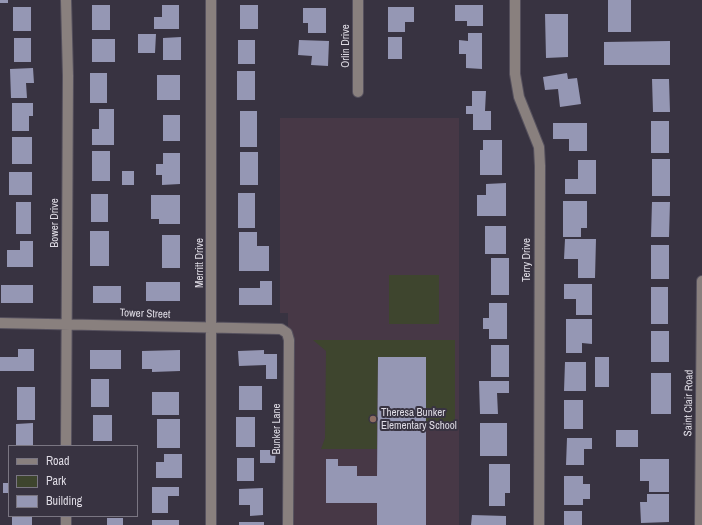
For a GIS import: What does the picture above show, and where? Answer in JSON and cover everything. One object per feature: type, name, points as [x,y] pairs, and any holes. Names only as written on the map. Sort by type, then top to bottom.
[{"type":"street","name":"Bower Drive","points":[[66,0],[68,76],[66,445]]},
{"type":"street","name":"Merritt Drive","points":[[211,0],[211,525]]},
{"type":"street","name":"Orlin Drive","points":[[358,0],[358,92]]},
{"type":"street","name":"Terry Drive","points":[[515,0],[515,74],[519,97],[539,148],[540,166],[538,525]]},
{"type":"street","name":"Saint Clair Road","points":[[700,525],[702,281]]},
{"type":"street","name":"Tower Street","points":[[0,323],[212,328],[281,328],[287,333]]},
{"type":"street","name":"Bunker Lane","points":[[287,333],[289,340],[288,525]]},
{"type":"shaded area","name":"Theresa Bunker Elementary School","points":[[280,118],[459,118],[459,525],[288,525],[288,313],[280,313]]},
{"type":"green space","points":[[389,275],[439,275],[439,324],[389,324]]},
{"type":"green space","points":[[313,340],[455,340],[455,426],[426,426],[426,357],[378,357],[377,449],[321,449],[325,438],[326,351]]},
{"type":"building","points":[[0,0],[8,0],[8,3],[0,3]]},
{"type":"building","points":[[608,0],[631,0],[631,32],[608,32]]},
{"type":"building","points":[[92,5],[110,5],[110,30],[92,30]]},
{"type":"building","points":[[162,5],[179,5],[179,29],[154,29],[154,17],[162,17]]},
{"type":"building","points":[[240,5],[258,5],[258,29],[240,29]]},
{"type":"building","points":[[455,5],[483,5],[483,26],[467,26],[467,21],[455,21]]},
{"type":"building","points":[[13,7],[31,7],[31,31],[13,31]]},
{"type":"building","points":[[388,7],[414,7],[414,22],[405,22],[405,32],[388,32]]},
{"type":"building","points":[[303,8],[326,8],[326,33],[308,33],[308,23],[303,23]]},
{"type":"building","points":[[545,14],[568,14],[568,57],[546,58]]},
{"type":"building","points":[[468,33],[482,33],[482,69],[466,68],[466,54],[459,54],[459,40],[468,41]]},
{"type":"building","points":[[138,34],[156,34],[155,53],[138,53]]},
{"type":"building","points":[[181,37],[181,60],[163,60],[163,38]]},
{"type":"building","points":[[388,37],[402,37],[402,59],[388,59]]},
{"type":"building","points":[[14,38],[31,38],[31,62],[14,62]]},
{"type":"building","points":[[92,39],[115,39],[115,62],[92,62]]},
{"type":"building","points":[[238,40],[255,40],[255,64],[238,64]]},
{"type":"building","points":[[299,40],[329,41],[328,66],[311,65],[312,56],[298,55]]},
{"type":"building","points":[[670,41],[670,65],[604,65],[604,42]]},
{"type":"building","points":[[33,68],[34,83],[26,83],[27,98],[11,98],[10,69]]},
{"type":"building","points":[[237,71],[255,71],[255,100],[237,100]]},
{"type":"building","points":[[90,73],[107,73],[107,103],[90,103]]},
{"type":"building","points":[[567,73],[568,79],[577,78],[581,104],[560,107],[558,89],[545,90],[543,77]]},
{"type":"building","points":[[157,75],[180,75],[180,100],[157,100]]},
{"type":"building","points":[[652,79],[669,79],[670,112],[653,112]]},
{"type":"building","points":[[472,91],[486,91],[485,111],[491,111],[491,130],[473,130],[473,114],[466,114],[466,106],[472,106]]},
{"type":"building","points":[[12,103],[33,103],[33,116],[29,116],[29,131],[12,131]]},
{"type":"building","points":[[99,109],[114,109],[114,145],[92,145],[92,129],[99,129]]},
{"type":"building","points":[[240,111],[257,111],[257,147],[240,147]]},
{"type":"building","points":[[163,115],[180,115],[180,141],[163,141]]},
{"type":"building","points":[[651,121],[669,121],[669,153],[651,153]]},
{"type":"building","points":[[553,123],[587,123],[587,151],[569,151],[569,139],[553,139]]},
{"type":"building","points":[[12,137],[32,137],[32,164],[12,164]]},
{"type":"building","points":[[483,140],[502,140],[502,175],[480,175],[480,150],[483,150]]},
{"type":"building","points":[[92,151],[110,151],[110,181],[92,181]]},
{"type":"building","points":[[240,152],[258,152],[258,185],[240,185]]},
{"type":"building","points":[[163,153],[180,153],[180,184],[162,185],[162,175],[156,175],[156,164],[163,164]]},
{"type":"building","points":[[652,159],[670,159],[670,196],[652,196]]},
{"type":"building","points":[[578,160],[596,160],[596,194],[565,194],[565,179],[578,179]]},
{"type":"building","points":[[122,171],[134,171],[134,185],[122,185]]},
{"type":"building","points":[[9,172],[32,172],[32,195],[9,195]]},
{"type":"building","points":[[506,183],[506,216],[477,216],[477,195],[486,195],[486,184]]},
{"type":"building","points":[[238,193],[255,193],[255,228],[238,228]]},
{"type":"building","points":[[91,194],[108,194],[108,222],[91,222]]},
{"type":"building","points":[[151,195],[180,195],[180,224],[159,224],[159,219],[151,219]]},
{"type":"building","points":[[563,201],[587,201],[587,228],[581,228],[581,237],[563,237]]},
{"type":"building","points":[[16,202],[31,202],[31,234],[16,234]]},
{"type":"building","points":[[652,202],[670,202],[669,237],[651,237]]},
{"type":"building","points":[[485,226],[506,226],[506,254],[485,254]]},
{"type":"building","points":[[90,231],[109,231],[109,266],[90,266]]},
{"type":"building","points":[[239,232],[257,232],[257,246],[269,246],[269,271],[239,271]]},
{"type":"building","points":[[162,235],[180,235],[180,268],[162,268]]},
{"type":"building","points":[[565,239],[596,239],[595,278],[578,278],[578,259],[564,259]]},
{"type":"building","points":[[20,241],[33,241],[33,267],[7,267],[7,250],[20,250]]},
{"type":"building","points":[[651,245],[669,245],[669,279],[651,279]]},
{"type":"building","points":[[491,258],[509,258],[509,295],[491,295]]},
{"type":"building","points":[[260,281],[272,281],[272,305],[239,305],[239,288],[260,288]]},
{"type":"building","points":[[146,282],[180,282],[180,301],[146,301]]},
{"type":"building","points":[[564,284],[592,284],[592,315],[576,315],[576,299],[564,299]]},
{"type":"building","points":[[1,285],[33,285],[33,303],[1,303]]},
{"type":"building","points":[[93,286],[121,286],[121,303],[93,303]]},
{"type":"building","points":[[651,287],[668,287],[668,324],[651,324]]},
{"type":"building","points":[[489,303],[507,303],[507,339],[489,339],[489,329],[483,329],[483,318],[489,318]]},
{"type":"building","points":[[566,319],[592,319],[592,344],[582,343],[582,353],[566,353]]},
{"type":"building","points":[[651,331],[669,331],[669,362],[651,362]]},
{"type":"building","points":[[491,345],[509,345],[509,377],[491,377]]},
{"type":"building","points":[[18,349],[34,349],[34,371],[0,371],[0,357],[18,357]]},
{"type":"building","points":[[90,350],[121,350],[121,369],[90,369]]},
{"type":"building","points":[[180,350],[180,371],[152,372],[152,369],[142,369],[142,351]]},
{"type":"building","points":[[264,350],[264,354],[277,354],[277,379],[266,379],[266,365],[239,366],[238,351]]},
{"type":"building","points":[[378,357],[426,357],[426,525],[377,525],[377,503],[326,503],[326,459],[338,459],[338,466],[357,466],[357,476],[377,476]]},
{"type":"building","points":[[595,357],[609,357],[609,387],[595,387]]},
{"type":"building","points":[[565,362],[586,362],[586,391],[564,391]]},
{"type":"building","points":[[651,373],[671,373],[671,414],[651,414]]},
{"type":"building","points":[[91,379],[109,379],[109,407],[91,407]]},
{"type":"building","points":[[479,381],[509,381],[509,393],[497,393],[498,414],[480,414]]},
{"type":"building","points":[[239,386],[262,386],[262,410],[239,410]]},
{"type":"building","points":[[17,387],[35,387],[35,420],[17,420]]},
{"type":"building","points":[[152,392],[179,392],[179,415],[152,415]]},
{"type":"building","points":[[564,400],[583,400],[583,429],[564,429]]},
{"type":"building","points":[[93,415],[112,415],[112,441],[93,441]]},
{"type":"building","points":[[236,417],[255,417],[255,447],[236,447]]},
{"type":"building","points":[[157,419],[180,419],[180,448],[157,448]]},
{"type":"building","points":[[33,423],[33,445],[16,445],[16,424]]},
{"type":"building","points":[[480,423],[507,423],[507,456],[480,456]]},
{"type":"building","points":[[616,430],[638,430],[638,447],[616,447]]},
{"type":"building","points":[[567,438],[592,438],[592,449],[584,449],[584,465],[566,465]]},
{"type":"building","points":[[260,450],[276,450],[275,463],[260,463]]},
{"type":"building","points":[[164,454],[182,454],[182,478],[156,478],[156,462],[164,462]]},
{"type":"building","points":[[237,458],[254,458],[254,481],[237,481]]},
{"type":"building","points":[[640,459],[669,459],[669,492],[649,492],[649,481],[640,481]]},
{"type":"building","points":[[489,464],[510,464],[510,493],[505,493],[505,506],[489,506]]},
{"type":"building","points":[[564,476],[583,476],[583,484],[590,484],[590,499],[583,499],[583,505],[564,505]]},
{"type":"building","points":[[3,483],[8,483],[8,493],[3,493]]},
{"type":"building","points":[[152,487],[179,487],[179,496],[168,496],[168,513],[152,513]]},
{"type":"building","points":[[263,488],[263,515],[250,516],[250,505],[239,505],[239,489]]},
{"type":"building","points":[[647,494],[669,494],[669,522],[641,523],[640,502],[647,502]]},
{"type":"building","points":[[564,511],[582,511],[582,525],[564,525]]},
{"type":"building","points":[[472,515],[506,516],[506,525],[471,525]]},
{"type":"building","points":[[12,517],[32,517],[32,525],[12,525]]},
{"type":"building","points":[[107,518],[123,518],[123,525],[107,525]]},
{"type":"building","points":[[152,520],[179,520],[179,525],[152,525]]},
{"type":"building","points":[[239,522],[264,522],[264,525],[239,525]]},
{"type":"place","name":"Theresa Bunker Elementary School","points":[[373,419]]}]
